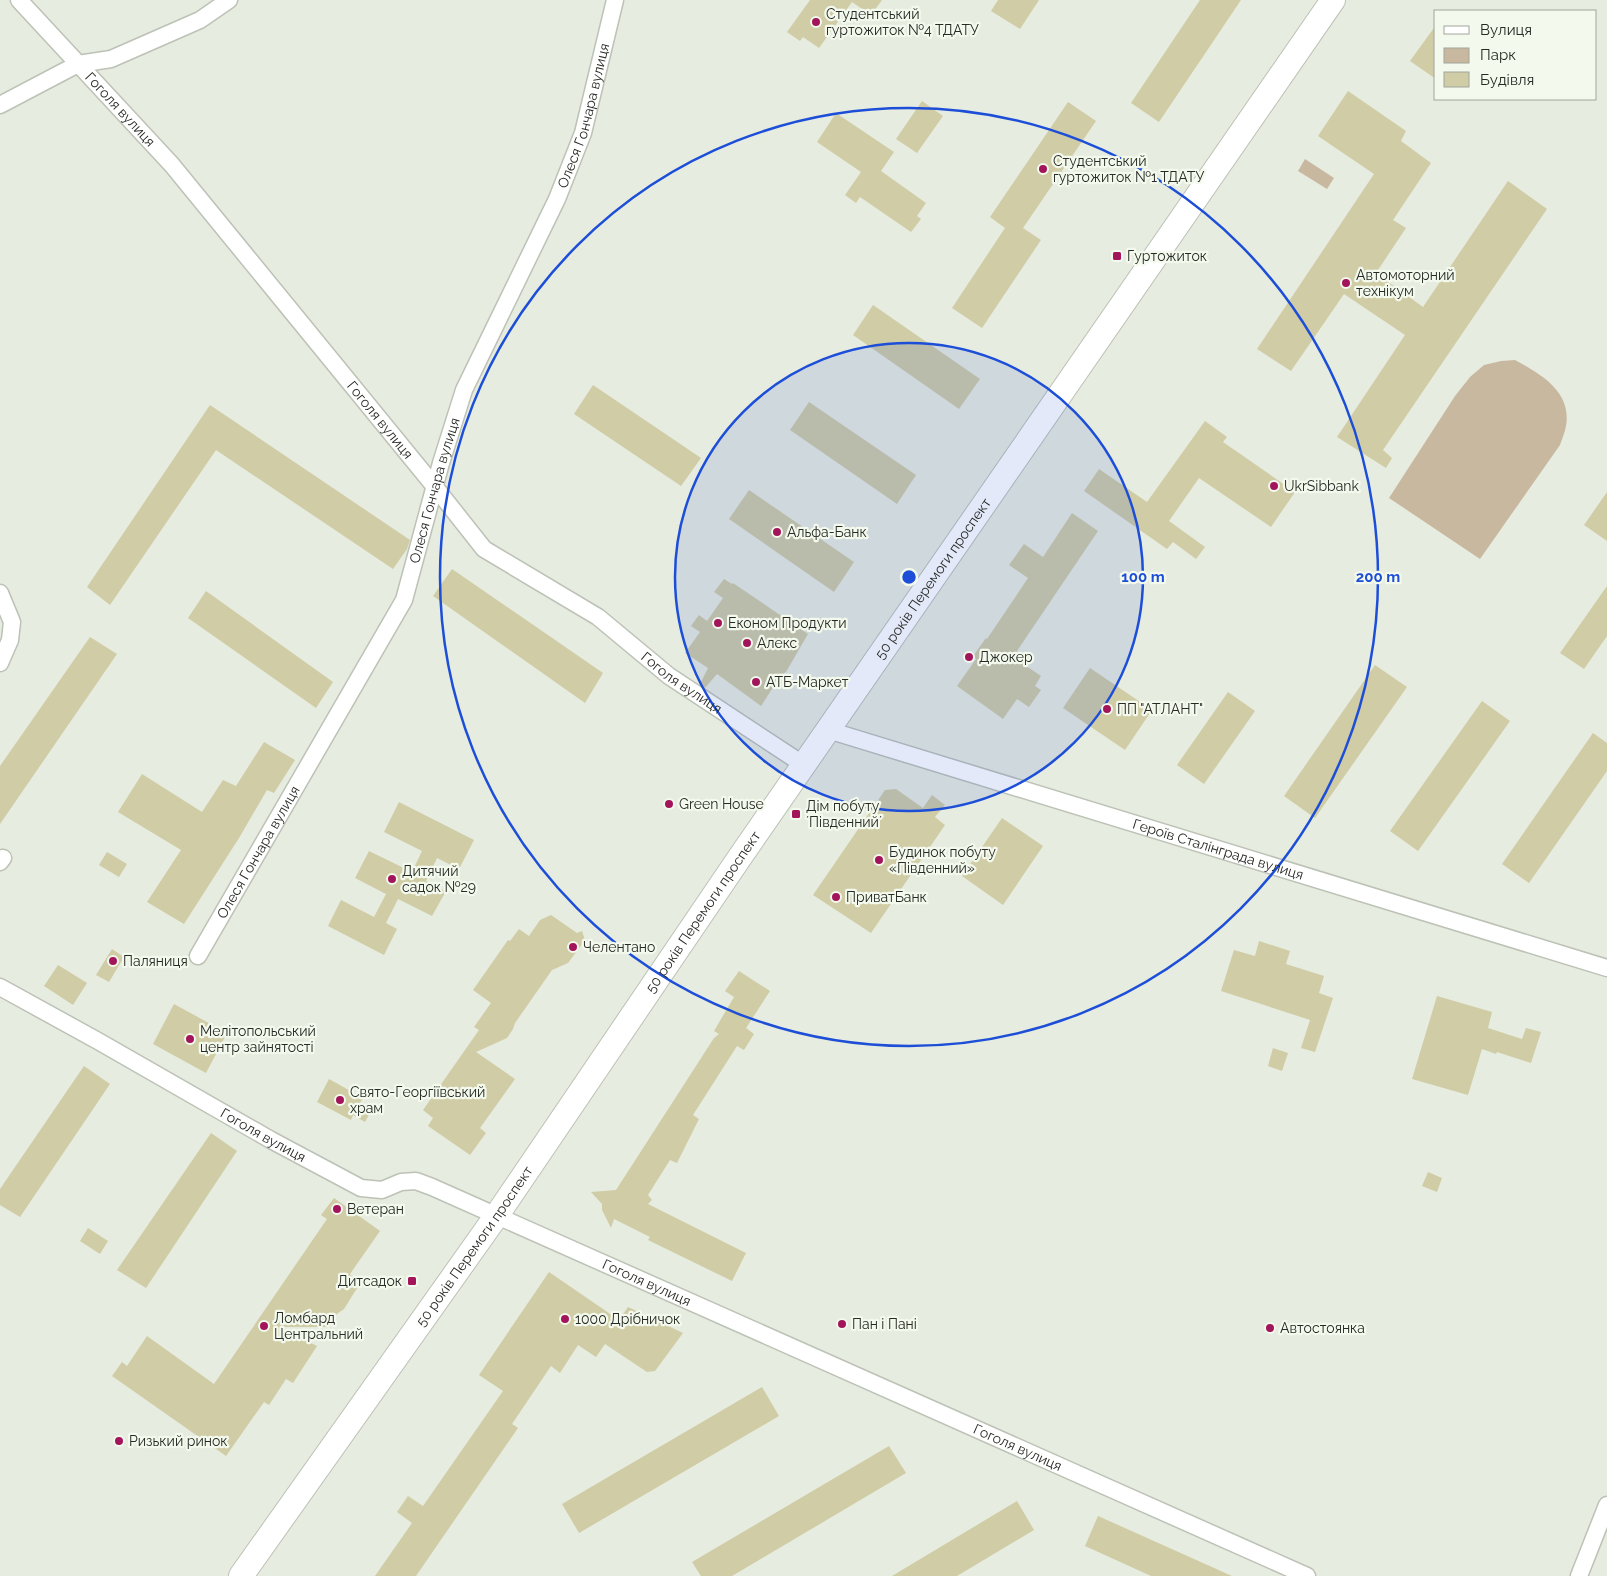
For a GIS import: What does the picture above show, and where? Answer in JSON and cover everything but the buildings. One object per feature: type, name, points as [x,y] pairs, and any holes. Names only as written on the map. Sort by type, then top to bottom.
[{"type":"main road","name":"50 років Перемоги проспект","points":[[241,1576],[497,1215],[828,730],[1333,0]]},
{"type":"street","name":"Гоголя вулиця","points":[[19,0],[172,165],[484,549],[598,617],[669,676],[804,765]]},
{"type":"street","points":[[0,105],[78,64],[111,59],[200,20],[229,0]]},
{"type":"street","name":"Олеся Гончара вулиця","points":[[198,956],[404,600],[440,463],[464,390],[557,199],[583,133],[615,0]]},
{"type":"street","points":[[0,594],[12,622],[10,640],[0,663]]},
{"type":"street","name":"Героїв Сталінграда вулиця","points":[[828,730],[1607,968]]},
{"type":"street","name":"Гоголя вулиця","points":[[0,987],[271,1140],[361,1188],[382,1190],[401,1182],[416,1181],[497,1215],[1307,1576]]},
{"type":"street","points":[[1580,1576],[1607,1505]]},
{"type":"green space","points":[[1305,159],[1334,178],[1327,189],[1298,171]]},
{"type":"green space","points":[[1515,360],[1544,378],[1559,393],[1567,414],[1566,426],[1560,445],[1480,559],[1389,498],[1455,396],[1470,377],[1484,365]]},
{"type":"place","name":"Студентський гуртожиток №4 ТДАТУ","points":[[816,22]]},
{"type":"place","name":"Студентський гуртожиток №1 ТДАТУ","points":[[1043,169]]},
{"type":"place","name":"Гуртожиток","points":[[1117,256]]},
{"type":"place","name":"Автомоторний технікум","points":[[1346,283]]},
{"type":"place","name":"UkrSibbank","points":[[1274,486]]},
{"type":"place","name":"Альфа-Банк","points":[[777,532]]},
{"type":"place","name":"Економ Продукти","points":[[718,623]]},
{"type":"place","name":"Алекс","points":[[747,643]]},
{"type":"place","name":"Джокер","points":[[969,657]]},
{"type":"place","name":"АТБ-Маркет","points":[[756,682]]},
{"type":"place","name":"ПП \"АТЛАНТ\"","points":[[1107,709]]},
{"type":"place","name":"Green House","points":[[669,804]]},
{"type":"place","name":"Дім побуту ʼПівденнийʼ","points":[[796,814]]},
{"type":"place","name":"Будинок побуту «Південний»","points":[[879,860]]},
{"type":"place","name":"Дитячий садок №29","points":[[392,879]]},
{"type":"place","name":"ПриватБанк","points":[[836,897]]},
{"type":"place","name":"Челентано","points":[[573,947]]},
{"type":"place","name":"Паляниця","points":[[113,961]]},
{"type":"place","name":"Мелітопольський центр зайнятості","points":[[190,1039]]},
{"type":"place","name":"Свято-Георгіївський храм","points":[[340,1100]]},
{"type":"place","name":"Ветеран","points":[[337,1209]]},
{"type":"place","name":"Дитсадок","points":[[412,1281]]},
{"type":"place","name":"1000 Дрібничок","points":[[565,1319]]},
{"type":"place","name":"Пан і Пані","points":[[842,1324]]},
{"type":"place","name":"Ломбард Центральний","points":[[264,1326]]},
{"type":"place","name":"Автостоянка","points":[[1270,1328]]},
{"type":"place","name":"Ризький ринок","points":[[119,1441]]}]
